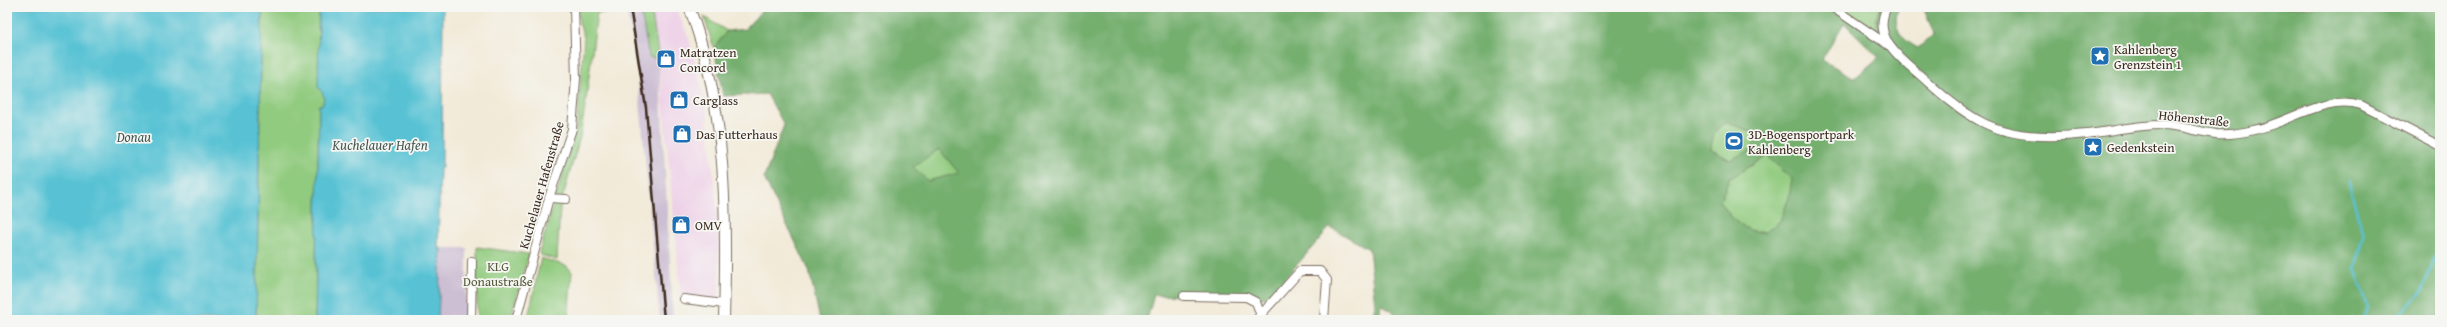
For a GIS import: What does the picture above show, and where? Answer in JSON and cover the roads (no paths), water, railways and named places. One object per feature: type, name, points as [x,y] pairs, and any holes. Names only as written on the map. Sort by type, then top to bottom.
[{"type":"main road","points":[[689,7],[702,45],[714,99],[720,146],[725,227],[724,320]]},
{"type":"street","name":"Kuchelauer Hafenstraße","points":[[516,320],[549,198],[572,128],[576,79],[574,7]]},
{"type":"street","name":"Höhenstraße","points":[[1832,7],[1889,46],[1902,60],[1963,111],[1988,125],[2016,133],[2050,136],[2086,134],[2164,125],[2217,134],[2236,134],[2262,129],[2328,104],[2341,102],[2361,105],[2440,146]]},
{"type":"street","name":"Höhenstraße","points":[[1887,7],[1883,18],[1884,35],[1889,46]]},
{"type":"street","points":[[549,198],[566,199]]},
{"type":"street","points":[[471,320],[472,261]]},
{"type":"street","points":[[1258,317],[1300,271],[1320,271],[1327,280],[1328,287],[1324,320]]},
{"type":"street","points":[[1184,296],[1246,297],[1256,302],[1258,317]]},
{"type":"street","points":[[684,299],[724,304]]},
{"type":"water","name":"Donau","points":[[7,7],[262,7],[256,320],[7,320]]},
{"type":"water","name":"Kuchelauer Hafen","points":[[319,7],[443,7],[442,168],[440,168],[438,248],[441,248],[438,320],[315,320],[319,105],[322,105],[324,97],[323,93],[318,87]]},
{"type":"waterway","points":[[2348,180],[2363,235],[2355,269],[2368,307],[2364,320]]},
{"type":"waterway","points":[[2395,320],[2423,290],[2440,243]]},
{"type":"railway","points":[[630,7],[646,108],[664,320]]},
{"type":"place","name":"Kahlenberg Grenzstein 1","points":[[2100,56]]},
{"type":"place","name":"Matratzen Concord","points":[[666,59]]},
{"type":"place","name":"Carglass","points":[[679,100]]},
{"type":"place","name":"Das Futterhaus","points":[[682,134]]},
{"type":"place","name":"3D-Bogensportpark Kahlenberg","points":[[1734,141]]},
{"type":"place","name":"Gedenkstein","points":[[2093,147]]},
{"type":"place","name":"OMV","points":[[681,225]]},
{"type":"park label","name":"KLG Donaustraße","points":[[498,274]]}]
